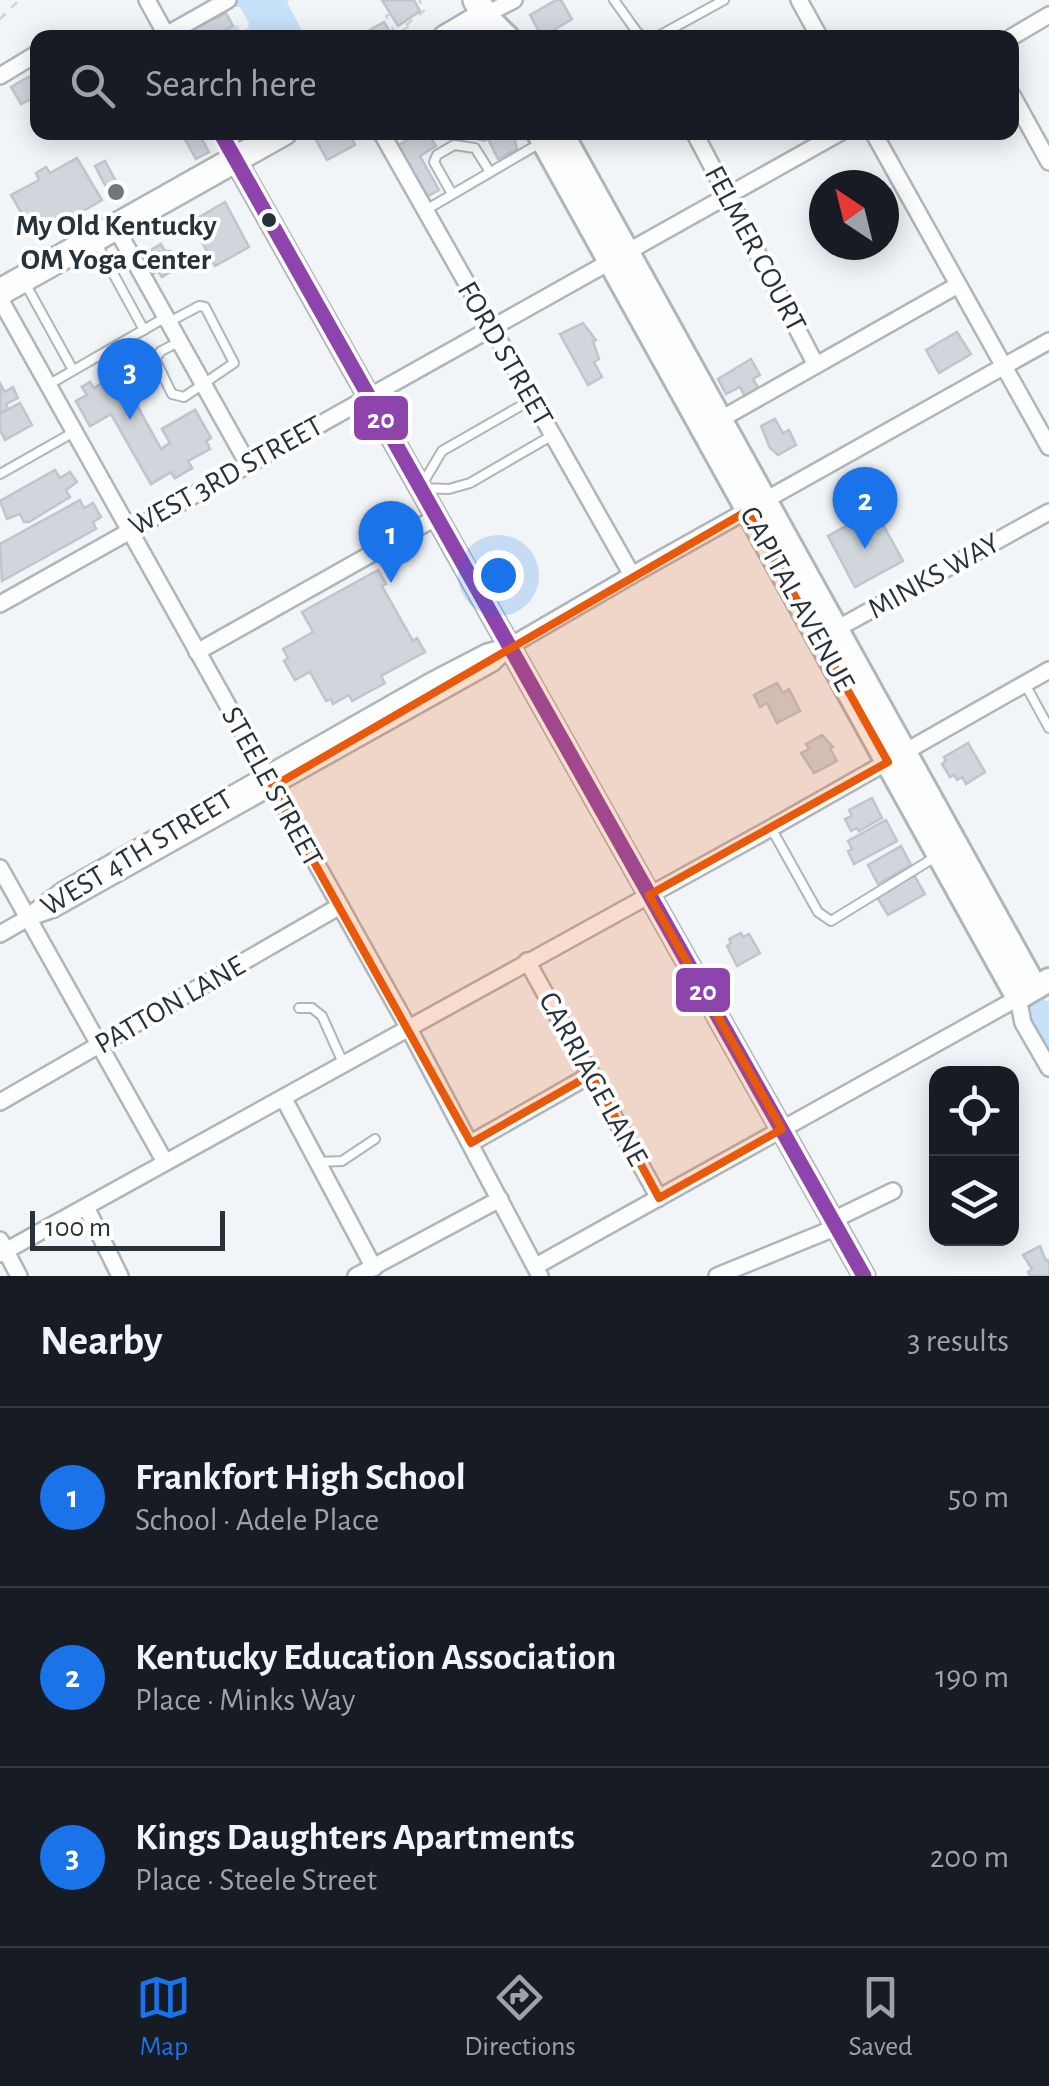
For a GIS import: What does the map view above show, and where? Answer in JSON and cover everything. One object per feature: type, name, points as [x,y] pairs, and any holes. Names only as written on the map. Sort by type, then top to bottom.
[{"type":"main road","points":[[461,30],[483,18]]},
{"type":"main road","points":[[0,296],[271,140]]},
{"type":"main road","name":"CAPITAL AVENUE","points":[[553,140],[946,850],[1038,991]]},
{"type":"street","points":[[147,0],[164,30]]},
{"type":"street","points":[[177,30],[228,0]]},
{"type":"street","points":[[483,18],[514,0]]},
{"type":"street","points":[[799,0],[811,30]]},
{"type":"street","points":[[1019,33],[1049,16]]},
{"type":"street","points":[[0,76],[30,58]]},
{"type":"street","points":[[1019,108],[1049,162]]},
{"type":"street","points":[[224,140],[864,1276]]},
{"type":"street","name":"FORD STREET","points":[[385,140],[632,575]]},
{"type":"street","name":"FELMER COURT","points":[[698,140],[816,365]]},
{"type":"street","name":"WEST 3RD STREET","points":[[5,601],[828,140]]},
{"type":"street","points":[[877,140],[1049,447]]},
{"type":"street","points":[[105,234],[167,320],[248,464]]},
{"type":"street","points":[[710,425],[958,285]]},
{"type":"street","name":"STEELE STREET","points":[[0,296],[408,1027],[538,1271]]},
{"type":"street","name":"WEST 4TH STREET","points":[[0,934],[28,918],[54,910],[431,681],[487,652],[510,646],[1049,341]]},
{"type":"street","name":"MINKS WAY","points":[[827,635],[1049,512]]},
{"type":"street","points":[[197,652],[437,518]]},
{"type":"street","points":[[0,582],[5,601]]},
{"type":"street","points":[[19,1276],[2,1248],[284,1099],[1049,670]]},
{"type":"street","points":[[0,868],[165,1162]]},
{"type":"street","name":"PATTON LANE","points":[[0,1102],[340,906]]},
{"type":"street","name":"CARRIAGE LANE","points":[[527,961],[659,1198]]},
{"type":"street","points":[[538,1271],[782,1129],[1038,991]]},
{"type":"street","name":"CAPITAL AVENUE","points":[[1038,991],[1023,1023],[1049,1068]]},
{"type":"street","points":[[471,1143],[592,1074]]},
{"type":"street","points":[[284,1099],[374,1268]]},
{"type":"street","points":[[727,1274],[835,1224],[893,1192]]},
{"type":"street","points":[[356,1276],[500,1200]]},
{"type":"street","points":[[86,1207],[120,1276]]},
{"type":"lane","points":[[614,0],[636,30]]},
{"type":"lane","points":[[670,30],[724,0]]},
{"type":"lane","points":[[423,211],[542,140]]},
{"type":"lane","points":[[452,194],[434,162],[437,155],[454,144],[475,148],[490,172]]},
{"type":"lane","points":[[105,234],[144,330]]},
{"type":"lane","points":[[23,280],[73,370]]},
{"type":"lane","points":[[48,385],[144,330],[200,306],[205,308],[234,361],[232,366],[184,396],[172,394],[155,358],[180,342]]},
{"type":"lane","points":[[531,400],[442,451],[420,488],[449,489],[470,484],[551,436]]},
{"type":"lane","points":[[0,474],[75,432]]},
{"type":"lane","points":[[1026,684],[1049,728]]},
{"type":"lane","points":[[771,828],[818,912],[831,922],[946,850]]},
{"type":"lane","points":[[299,1008],[312,1008],[322,1016],[344,1065]]},
{"type":"lane","points":[[317,1162],[342,1161],[375,1139]]},
{"type":"path","points":[[0,20],[18,0]]},
{"type":"path","points":[[400,30],[425,10],[419,0]]},
{"type":"path","points":[[390,14],[386,16],[394,30]]},
{"type":"path","points":[[406,25],[409,30]]},
{"type":"highlighted area","points":[[747,511],[888,762],[649,895],[782,1129],[659,1198],[592,1074],[471,1143],[272,787]]},
{"type":"shaded area","points":[[239,0],[289,0],[301,30],[243,30],[249,23],[240,7],[229,6]]},
{"type":"shaded area","points":[[1040,999],[1049,1001],[1049,1059],[1028,1021],[1029,1005]]},
{"type":"building","points":[[382,0],[414,0],[420,11],[398,26]]},
{"type":"building","points":[[561,0],[572,19],[554,30],[538,30],[530,15]]},
{"type":"building","points":[[226,13],[233,26],[226,30],[194,28]]},
{"type":"building","points":[[384,22],[389,30],[370,30]]},
{"type":"building","points":[[30,76],[30,100],[21,104],[11,87]]},
{"type":"building","points":[[185,140],[202,140],[209,152],[196,159]]},
{"type":"building","points":[[316,140],[353,140],[355,145],[327,160]]},
{"type":"building","points":[[408,140],[432,140],[436,146],[420,156],[439,190],[421,200],[393,148]]},
{"type":"building","points":[[488,140],[515,140],[517,149],[498,159]]},
{"type":"building","points":[[77,158],[102,200],[36,238],[11,195],[39,180],[36,173],[46,167],[50,173]]},
{"type":"building","points":[[105,161],[124,196],[114,202],[95,166]]},
{"type":"building","points":[[225,202],[249,247],[215,266],[191,222]]},
{"type":"building","points":[[161,244],[165,251],[170,251],[177,268],[162,277],[158,271],[153,274],[141,256]]},
{"type":"building","points":[[583,323],[596,340],[593,341],[599,359],[594,362],[602,377],[588,385],[560,334]]},
{"type":"building","points":[[957,332],[971,354],[939,373],[926,350]]},
{"type":"building","points":[[751,359],[760,375],[753,379],[759,389],[745,397],[740,387],[726,394],[718,379]]},
{"type":"building","points":[[134,365],[149,391],[134,400],[161,449],[170,443],[162,429],[195,410],[211,438],[206,441],[210,449],[188,461],[192,468],[175,478],[171,472],[151,484],[111,414],[90,426],[76,401],[87,395],[82,387],[90,382],[94,388]]},
{"type":"building","points":[[134,365],[149,391],[134,400],[161,449],[170,443],[162,429],[195,410],[211,438],[206,441],[210,449],[188,461],[192,468],[175,478],[171,472],[151,484],[111,414],[90,426],[76,401],[87,395],[82,387],[90,382],[94,388]]},
{"type":"building","points":[[1,385],[5,392],[13,387],[18,398],[6,404],[8,409],[0,413]]},
{"type":"building","points":[[20,403],[32,425],[5,440],[0,430],[0,414]]},
{"type":"building","points":[[775,419],[783,433],[789,430],[796,445],[778,455],[770,448],[761,426]]},
{"type":"building","points":[[55,470],[60,478],[70,472],[77,482],[66,490],[70,497],[29,522],[24,522],[20,514],[7,519],[0,501]]},
{"type":"building","points":[[80,500],[84,508],[93,503],[101,517],[93,522],[96,529],[2,581],[0,544]]},
{"type":"building","points":[[875,510],[903,561],[855,587],[828,536]]},
{"type":"building","points":[[378,570],[386,584],[382,586],[413,641],[417,638],[425,652],[381,676],[385,683],[352,701],[349,695],[333,704],[331,699],[326,701],[310,672],[295,680],[284,661],[288,658],[283,649],[313,632],[302,612]]},
{"type":"building","points":[[777,683],[783,693],[789,689],[800,711],[777,723],[767,703],[760,707],[754,695]]},
{"type":"building","points":[[822,735],[833,747],[830,749],[837,761],[814,773],[801,753],[809,749],[806,744]]},
{"type":"building","points":[[968,743],[985,772],[966,784],[962,777],[950,777],[942,764],[946,761],[944,757]]},
{"type":"building","points":[[872,798],[882,818],[859,831],[851,831],[845,819],[852,816],[849,810]]},
{"type":"building","points":[[886,820],[897,841],[854,864],[848,841]]},
{"type":"building","points":[[901,846],[911,865],[878,884],[868,865]]},
{"type":"building","points":[[914,875],[925,894],[888,915],[877,897]]},
{"type":"building","points":[[741,933],[743,937],[749,934],[760,953],[737,966],[727,946],[731,943],[729,939]]},
{"type":"building","points":[[1040,1246],[1049,1261],[1049,1276],[1030,1276],[1028,1272],[1032,1269],[1023,1255]]},
{"type":"transit line","name":"20","points":[[225,140],[864,1276]]},
{"type":"place","name":"My Old Kentucky OM Yoga Center","points":[[116,192]]},
{"type":"place","name":"Kings Daughters Apartments","points":[[130,420]]},
{"type":"place","name":"Kentucky Education Association","points":[[865,549]]},
{"type":"place","name":"Frankfort High School","points":[[391,583]]}]
